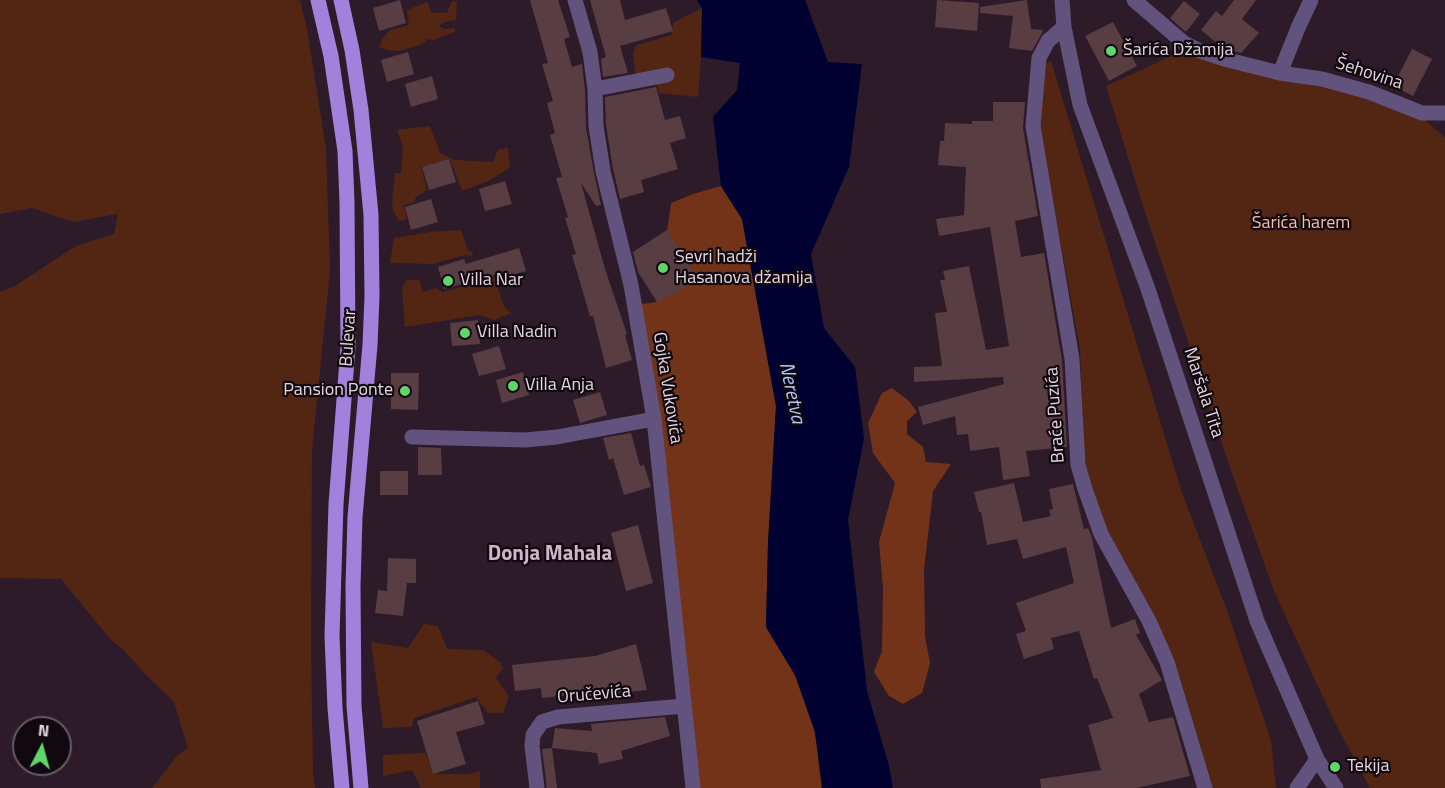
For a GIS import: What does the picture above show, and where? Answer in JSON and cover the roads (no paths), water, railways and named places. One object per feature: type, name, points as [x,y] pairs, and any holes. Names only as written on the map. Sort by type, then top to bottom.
[{"type":"main road","points":[[318,0],[331,56],[345,151],[347,203],[348,346],[336,504],[332,636],[342,788]]},
{"type":"main road","name":"Bulevar","points":[[341,0],[352,50],[361,110],[371,215],[370,345],[356,505],[353,586],[354,706],[361,788]]},
{"type":"street","name":"Gojka Vukovića","points":[[575,0],[590,52],[595,89],[596,126],[603,171],[631,285],[654,419],[693,788]]},
{"type":"street","name":"Maršala Tita","points":[[1062,0],[1064,27],[1080,105],[1148,289],[1257,621],[1317,759],[1335,788]]},
{"type":"street","name":"Šehovina","points":[[1134,0],[1184,44],[1224,59],[1280,73],[1322,79],[1370,92],[1422,113],[1445,113]]},
{"type":"street","points":[[1280,73],[1311,0]]},
{"type":"street","name":"Braće Puzića","points":[[1064,27],[1048,41],[1039,58],[1033,126],[1072,359],[1078,465],[1084,489],[1101,534],[1132,594],[1149,621],[1167,662],[1206,788]]},
{"type":"street","points":[[595,89],[666,75]]},
{"type":"street","points":[[412,437],[525,440],[557,437],[654,419]]},
{"type":"street","name":"Oručevića","points":[[537,788],[532,746],[533,735],[542,722],[558,717],[684,706]]},
{"type":"street","points":[[1297,788],[1317,759]]},
{"type":"water","name":"Neretva","points":[[697,0],[805,0],[828,62],[862,64],[849,167],[811,254],[824,328],[855,367],[864,439],[848,520],[867,691],[889,766],[893,788],[822,788],[815,732],[795,675],[766,627],[776,406],[742,219],[721,186],[713,117],[737,90],[740,63],[701,57],[702,8]]},
{"type":"place","name":"Šarića Džamija","points":[[1111,51]]},
{"type":"place","name":"Sevri hadži Hasanova džamija","points":[[663,268]]},
{"type":"place","name":"Villa Nar","points":[[448,281]]},
{"type":"place","name":"Villa Nadin","points":[[465,333]]},
{"type":"place","name":"Villa Anja","points":[[513,386]]},
{"type":"place","name":"Pansion Ponte","points":[[405,391]]},
{"type":"place","name":"Tekija","points":[[1335,767]]},
{"type":"district","name":"Donja Mahala","points":[[550,555]]},
{"type":"park label","name":"Šarića harem","points":[[1301,224]]}]
